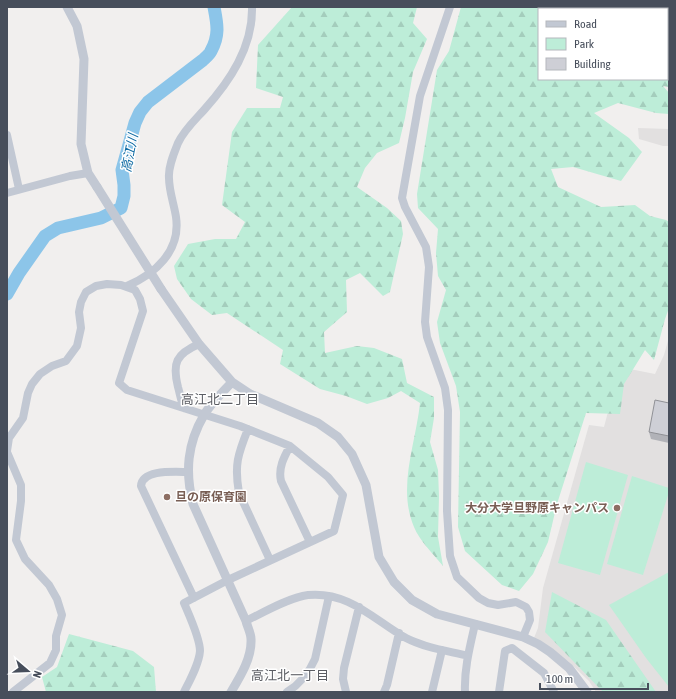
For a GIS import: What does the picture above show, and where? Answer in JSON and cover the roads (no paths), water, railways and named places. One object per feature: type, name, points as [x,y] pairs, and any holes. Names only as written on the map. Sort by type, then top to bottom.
[{"type":"street","points":[[67,7],[77,26],[84,59],[81,144],[88,173],[161,289],[199,344],[232,382],[250,394],[318,423],[338,437],[352,454],[366,485],[379,557],[394,582],[412,600],[437,614],[523,637],[550,652],[569,668],[587,692]]},
{"type":"street","points":[[128,286],[137,282],[157,268],[168,256],[176,237],[176,218],[169,178],[173,159],[179,142],[190,126],[232,76],[241,58],[251,25],[252,7]]},
{"type":"street","points":[[450,7],[420,96],[402,198],[405,207],[426,247],[429,267],[426,292],[426,337],[445,388],[448,410],[447,511],[450,556],[457,577],[479,598],[488,603],[498,605],[516,602],[526,607],[529,612],[530,620],[523,637]]},
{"type":"street","points":[[7,135],[10,165],[19,189]]},
{"type":"street","points":[[7,193],[88,173]]},
{"type":"street","points":[[13,692],[50,663],[56,650],[56,636],[62,615],[57,599],[49,585],[25,559],[16,540],[21,500],[21,485],[7,452],[9,438],[23,418],[28,393],[32,384],[40,374],[52,366],[66,361],[78,346],[81,328],[79,312],[81,302],[86,292],[96,286],[107,284],[128,286],[135,290],[140,299],[143,311],[119,383],[127,390],[240,426],[290,446],[328,477],[343,495],[334,531],[228,580],[184,603],[194,627],[200,651],[194,671],[184,692]]},
{"type":"street","points":[[184,408],[175,377],[175,366],[178,358],[199,344]]},
{"type":"street","points":[[230,692],[241,676],[249,654],[251,639],[246,621],[194,504],[190,491],[188,472],[189,455],[193,439],[204,415],[232,382]]},
{"type":"street","points":[[248,430],[237,459],[236,481],[239,492],[270,560]]},
{"type":"street","points":[[290,446],[281,467],[279,475],[280,481],[310,542]]},
{"type":"street","points":[[188,472],[165,472],[150,475],[141,481],[141,486],[194,598]]},
{"type":"street","points":[[246,621],[296,598],[318,594],[346,601],[372,614],[399,633],[418,643],[468,656]]},
{"type":"street","points":[[287,692],[297,686],[312,666],[330,596]]},
{"type":"street","points":[[346,692],[343,679],[344,668],[358,607]]},
{"type":"street","points":[[465,692],[465,672],[476,624]]},
{"type":"street","points":[[384,692],[389,679],[399,633]]},
{"type":"street","points":[[499,692],[505,651],[512,648],[544,673],[554,692]]},
{"type":"street","points":[[432,692],[442,650]]},
{"type":"waterway","name":"高江川","points":[[7,294],[19,273],[45,236],[58,228],[101,218],[121,208],[124,196],[122,170],[135,123],[140,112],[148,102],[210,53],[217,34],[214,7]]},
{"type":"place","name":"旦の原保育園","points":[[167,497]]},
{"type":"place","name":"大分大学旦野原キャンパス","points":[[617,508]]},
{"type":"district","name":"高江北二丁目","points":[[220,399]]},
{"type":"district","name":"高江北一丁目","points":[[290,675]]}]
